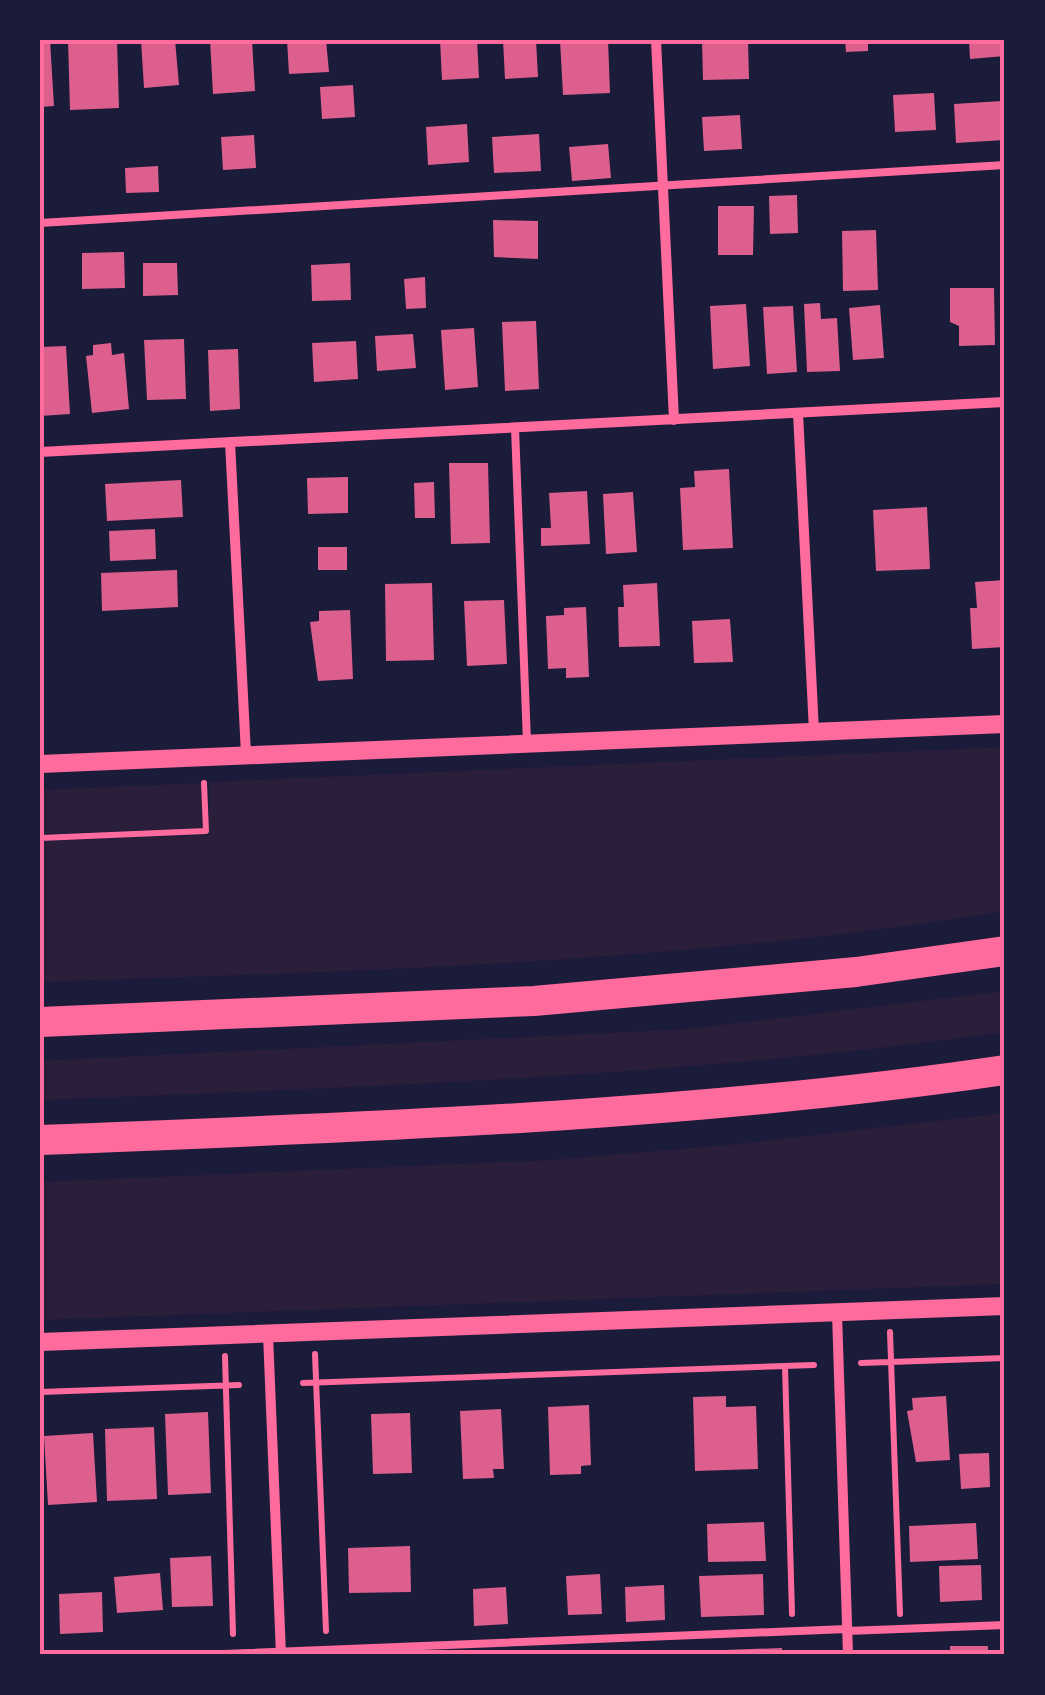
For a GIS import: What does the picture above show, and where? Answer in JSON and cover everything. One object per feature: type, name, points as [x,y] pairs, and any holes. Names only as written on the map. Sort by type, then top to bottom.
[{"type":"highway","points":[[40,1022],[534,1001],[856,972],[1005,950]]},
{"type":"highway","points":[[40,1140],[541,1119],[880,1088],[1005,1070]]},
{"type":"street","points":[[656,40],[674,420]]},
{"type":"street","points":[[40,452],[1005,402]]},
{"type":"street","points":[[798,413],[814,731]]},
{"type":"street","points":[[230,442],[246,754]]},
{"type":"street","points":[[40,764],[1005,724]]},
{"type":"street","points":[[40,1342],[1005,1306]]},
{"type":"street","points":[[837,1313],[848,1655]]},
{"type":"street","points":[[268,1334],[281,1653]]},
{"type":"lane","points":[[40,223],[1005,165]]},
{"type":"lane","points":[[515,428],[527,742]]},
{"type":"lane","points":[[197,1655],[1005,1625]]},
{"type":"path","points":[[40,838],[206,831],[204,783]]},
{"type":"path","points":[[314,1332],[326,1650]]},
{"type":"path","points":[[890,1332],[900,1629]]},
{"type":"path","points":[[224,1336],[234,1653]]},
{"type":"path","points":[[861,1363],[1005,1358]]},
{"type":"path","points":[[303,1383],[814,1365]]},
{"type":"path","points":[[785,1366],[793,1631]]},
{"type":"path","points":[[40,1392],[239,1384]]},
{"type":"shaded area","points":[[1005,747],[1005,911],[765,942],[524,962],[40,982],[40,841],[209,835],[209,782]]},
{"type":"shaded area","points":[[201,783],[203,828],[40,834],[40,790]]},
{"type":"shaded area","points":[[1005,991],[1005,1032],[885,1047],[524,1078],[40,1100],[40,1061],[688,1029]]},
{"type":"shaded area","points":[[1005,1113],[1005,1284],[40,1320],[40,1182],[552,1160],[739,1144]]},
{"type":"building","points":[[40,40],[50,40],[54,106],[40,107]]},
{"type":"building","points":[[68,40],[117,40],[119,108],[70,110]]},
{"type":"building","points":[[141,40],[175,40],[179,85],[144,88]]},
{"type":"building","points":[[210,40],[252,40],[255,91],[213,94]]},
{"type":"building","points":[[287,40],[326,40],[329,72],[289,74]]},
{"type":"building","points":[[440,40],[477,40],[479,78],[442,80]]},
{"type":"building","points":[[503,40],[536,40],[538,77],[505,79]]},
{"type":"building","points":[[560,40],[608,40],[610,93],[563,95]]},
{"type":"building","points":[[702,40],[748,40],[749,79],[703,80]]},
{"type":"building","points":[[845,40],[868,40],[868,51],[846,52]]},
{"type":"building","points":[[969,40],[1005,40],[1005,56],[970,59]]},
{"type":"building","points":[[353,85],[355,117],[322,119],[320,87]]},
{"type":"building","points":[[934,93],[936,130],[895,132],[893,95]]},
{"type":"building","points":[[1002,101],[1004,140],[956,143],[954,104]]},
{"type":"building","points":[[740,115],[742,149],[704,151],[702,117]]},
{"type":"building","points":[[467,124],[469,162],[428,165],[426,127]]},
{"type":"building","points":[[539,134],[541,171],[494,173],[492,137]]},
{"type":"building","points":[[254,135],[256,168],[223,170],[221,137]]},
{"type":"building","points":[[608,144],[611,178],[572,181],[569,147]]},
{"type":"building","points":[[158,166],[159,192],[126,193],[125,168]]},
{"type":"building","points":[[797,195],[798,233],[770,234],[769,196]]},
{"type":"building","points":[[718,206],[754,206],[753,255],[718,255]]},
{"type":"building","points":[[493,220],[538,221],[538,259],[494,257]]},
{"type":"building","points":[[876,230],[878,290],[843,291],[842,231]]},
{"type":"building","points":[[124,252],[125,288],[82,289],[82,253]]},
{"type":"building","points":[[143,263],[177,263],[178,295],[143,296]]},
{"type":"building","points":[[350,263],[351,300],[312,301],[311,265]]},
{"type":"building","points":[[425,277],[426,308],[406,309],[404,279]]},
{"type":"building","points":[[950,288],[994,288],[995,345],[959,346],[959,326],[950,322]]},
{"type":"building","points":[[820,303],[821,319],[837,318],[840,371],[807,372],[804,304]]},
{"type":"building","points":[[746,304],[750,366],[713,369],[710,306]]},
{"type":"building","points":[[880,305],[884,358],[853,360],[849,308]]},
{"type":"building","points":[[793,306],[797,372],[767,374],[763,307]]},
{"type":"building","points":[[536,321],[539,389],[505,391],[502,322]]},
{"type":"building","points":[[474,328],[478,387],[445,390],[441,330]]},
{"type":"building","points":[[413,334],[416,368],[377,371],[375,336]]},
{"type":"building","points":[[184,339],[186,399],[147,400],[144,340]]},
{"type":"building","points":[[356,341],[358,379],[314,382],[312,343]]},
{"type":"building","points":[[111,343],[112,355],[124,353],[129,409],[92,413],[86,356],[93,355],[93,345]]},
{"type":"building","points":[[66,346],[70,414],[40,416],[40,347]]},
{"type":"building","points":[[238,349],[240,409],[210,411],[208,350]]},
{"type":"building","points":[[449,463],[488,463],[490,543],[451,544]]},
{"type":"building","points":[[729,469],[733,548],[683,550],[680,488],[695,487],[694,471]]},
{"type":"building","points":[[348,477],[348,513],[308,514],[307,478]]},
{"type":"building","points":[[181,480],[183,517],[107,521],[105,484]]},
{"type":"building","points":[[434,482],[435,518],[415,518],[414,483]]},
{"type":"building","points":[[587,491],[590,544],[541,546],[541,528],[551,528],[549,493]]},
{"type":"building","points":[[633,492],[637,552],[606,554],[603,494]]},
{"type":"building","points":[[927,507],[930,569],[876,571],[873,510]]},
{"type":"building","points":[[155,529],[156,559],[110,561],[109,531]]},
{"type":"building","points":[[318,547],[347,547],[347,570],[318,570]]},
{"type":"building","points":[[177,570],[178,607],[102,611],[101,573]]},
{"type":"building","points":[[1005,580],[1005,647],[972,649],[970,608],[977,608],[975,582]]},
{"type":"building","points":[[432,583],[434,660],[386,661],[385,584]]},
{"type":"building","points":[[657,583],[660,646],[619,647],[618,607],[624,607],[623,585]]},
{"type":"building","points":[[504,600],[507,664],[467,666],[464,601]]},
{"type":"building","points":[[586,607],[589,677],[566,678],[566,668],[548,669],[546,616],[564,615],[564,608]]},
{"type":"building","points":[[350,610],[353,679],[318,681],[310,622],[319,621],[319,611]]},
{"type":"building","points":[[730,619],[733,662],[694,663],[692,621]]},
{"type":"building","points":[[726,1396],[726,1407],[756,1406],[758,1469],[695,1471],[693,1397]]},
{"type":"building","points":[[946,1396],[950,1460],[916,1462],[907,1411],[913,1410],[912,1398]]},
{"type":"building","points":[[589,1405],[591,1465],[581,1466],[581,1474],[550,1475],[548,1407]]},
{"type":"building","points":[[501,1409],[504,1469],[493,1469],[494,1478],[463,1479],[460,1411]]},
{"type":"building","points":[[208,1412],[211,1493],[168,1495],[165,1414]]},
{"type":"building","points":[[410,1413],[412,1473],[373,1474],[371,1414]]},
{"type":"building","points":[[154,1427],[157,1499],[107,1501],[105,1429]]},
{"type":"building","points":[[93,1433],[97,1502],[48,1505],[44,1436]]},
{"type":"building","points":[[989,1453],[990,1487],[961,1489],[959,1454]]},
{"type":"building","points":[[764,1522],[766,1561],[708,1562],[707,1524]]},
{"type":"building","points":[[976,1523],[978,1559],[910,1562],[909,1526]]},
{"type":"building","points":[[410,1546],[411,1592],[349,1593],[348,1548]]},
{"type":"building","points":[[211,1556],[213,1606],[172,1607],[170,1558]]},
{"type":"building","points":[[981,1565],[982,1600],[940,1602],[939,1566]]},
{"type":"building","points":[[160,1573],[163,1610],[117,1613],[114,1577]]},
{"type":"building","points":[[600,1574],[602,1614],[568,1615],[566,1576]]},
{"type":"building","points":[[763,1574],[764,1615],[701,1617],[699,1576]]},
{"type":"building","points":[[664,1585],[665,1620],[626,1622],[625,1587]]},
{"type":"building","points":[[506,1587],[508,1624],[474,1626],[473,1589]]},
{"type":"building","points":[[102,1592],[103,1632],[60,1634],[59,1594]]},
{"type":"building","points":[[950,1646],[988,1646],[988,1655],[950,1655]]},
{"type":"building","points":[[782,1648],[782,1655],[724,1655],[724,1650]]}]
